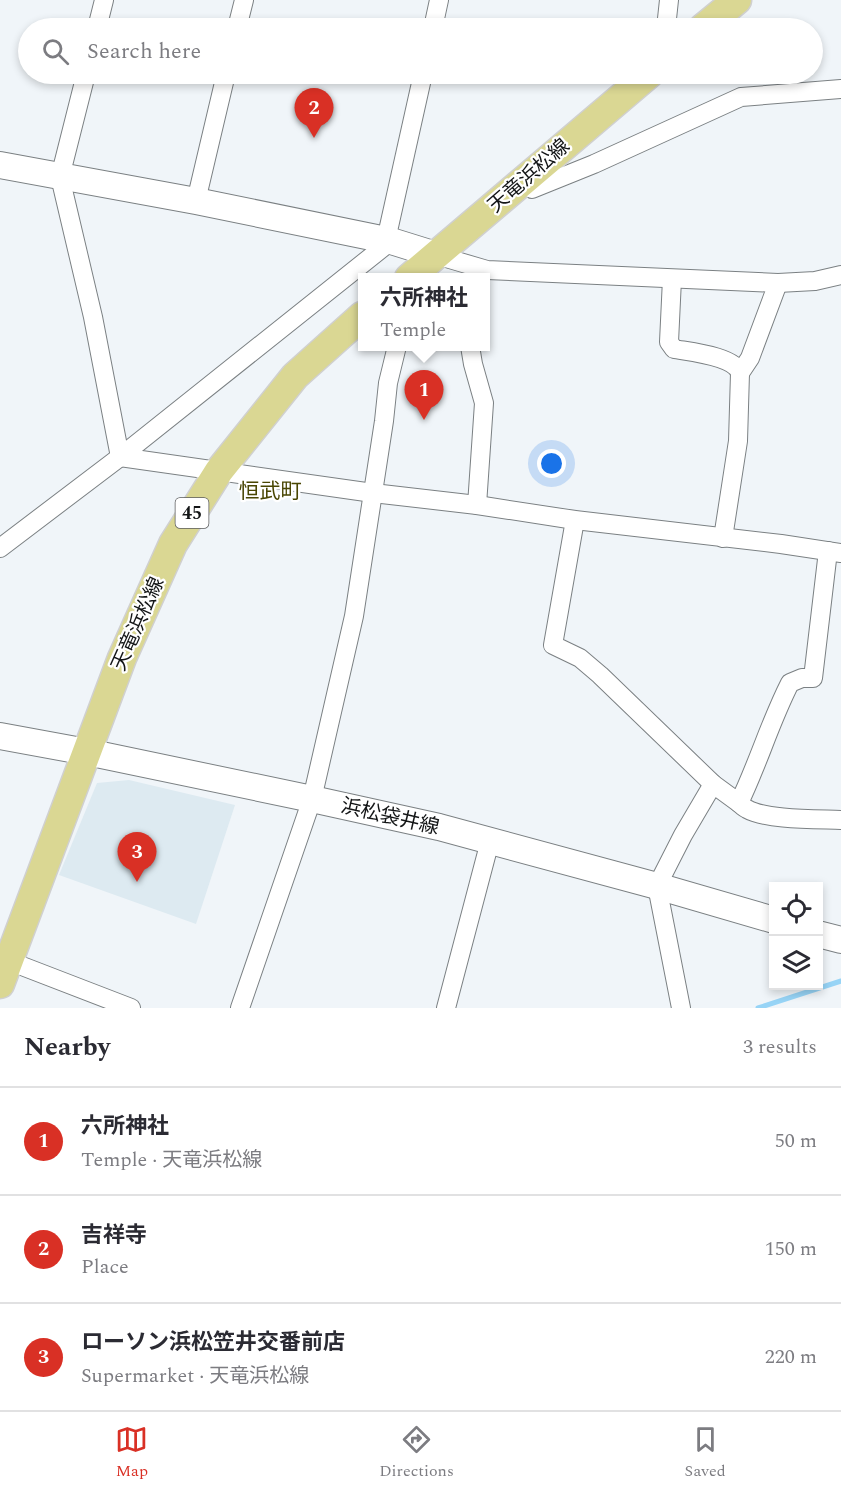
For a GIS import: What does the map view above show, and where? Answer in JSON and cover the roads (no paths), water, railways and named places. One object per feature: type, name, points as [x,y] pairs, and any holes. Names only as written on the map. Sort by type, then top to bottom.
[{"type":"main road","points":[[715,18],[737,0]]},
{"type":"main road","name":"天竜浜松線","points":[[415,273],[637,84]]},
{"type":"main road","points":[[0,165],[196,201],[389,241],[436,255]]},
{"type":"main road","name":"天竜浜松線","points":[[4,972],[122,658],[173,544],[219,471],[295,376],[358,320]]},
{"type":"main road","name":"浜松袋井線","points":[[0,736],[87,752],[439,827],[769,919]]},
{"type":"main road","points":[[823,934],[841,940]]},
{"type":"street","points":[[100,18],[104,0]]},
{"type":"street","points":[[240,18],[244,0]]},
{"type":"street","points":[[435,18],[439,0]]},
{"type":"street","points":[[667,18],[669,0]]},
{"type":"street","points":[[83,84],[60,177],[93,317],[120,457]]},
{"type":"street","points":[[196,201],[224,84]]},
{"type":"street","points":[[0,548],[120,457],[389,241],[421,84]]},
{"type":"street","points":[[521,182],[532,189],[594,164],[741,97],[841,89]]},
{"type":"street","points":[[436,255],[483,273]]},
{"type":"street","points":[[490,274],[778,283],[815,281],[841,275]]},
{"type":"street","points":[[672,279],[670,345],[674,349],[709,355],[733,364],[740,373]]},
{"type":"street","points":[[723,538],[736,459],[739,419],[738,381],[740,373],[750,358],[778,283]]},
{"type":"street","points":[[240,1008],[312,799],[354,616],[388,382],[397,351]]},
{"type":"street","points":[[471,351],[484,403],[477,505]]},
{"type":"street","points":[[120,457],[373,494],[477,505],[575,520],[835,552],[813,678],[802,678],[790,683],[740,803]]},
{"type":"street","points":[[575,520],[554,645],[580,658],[714,784],[747,809],[760,814],[785,817],[841,820]]},
{"type":"street","points":[[681,1008],[657,886],[683,835],[714,784]]},
{"type":"street","points":[[446,1008],[490,841]]},
{"type":"street","points":[[4,972],[131,1008]]},
{"type":"waterway","points":[[758,1008],[841,981]]},
{"type":"place","name":"吉祥寺","points":[[314,138]]},
{"type":"place","name":"六所神社","points":[[424,420]]},
{"type":"place","name":"ローソン浜松笠井交番前店","points":[[137,882]]},
{"type":"district","name":"恒武町","points":[[270,492]]}]
